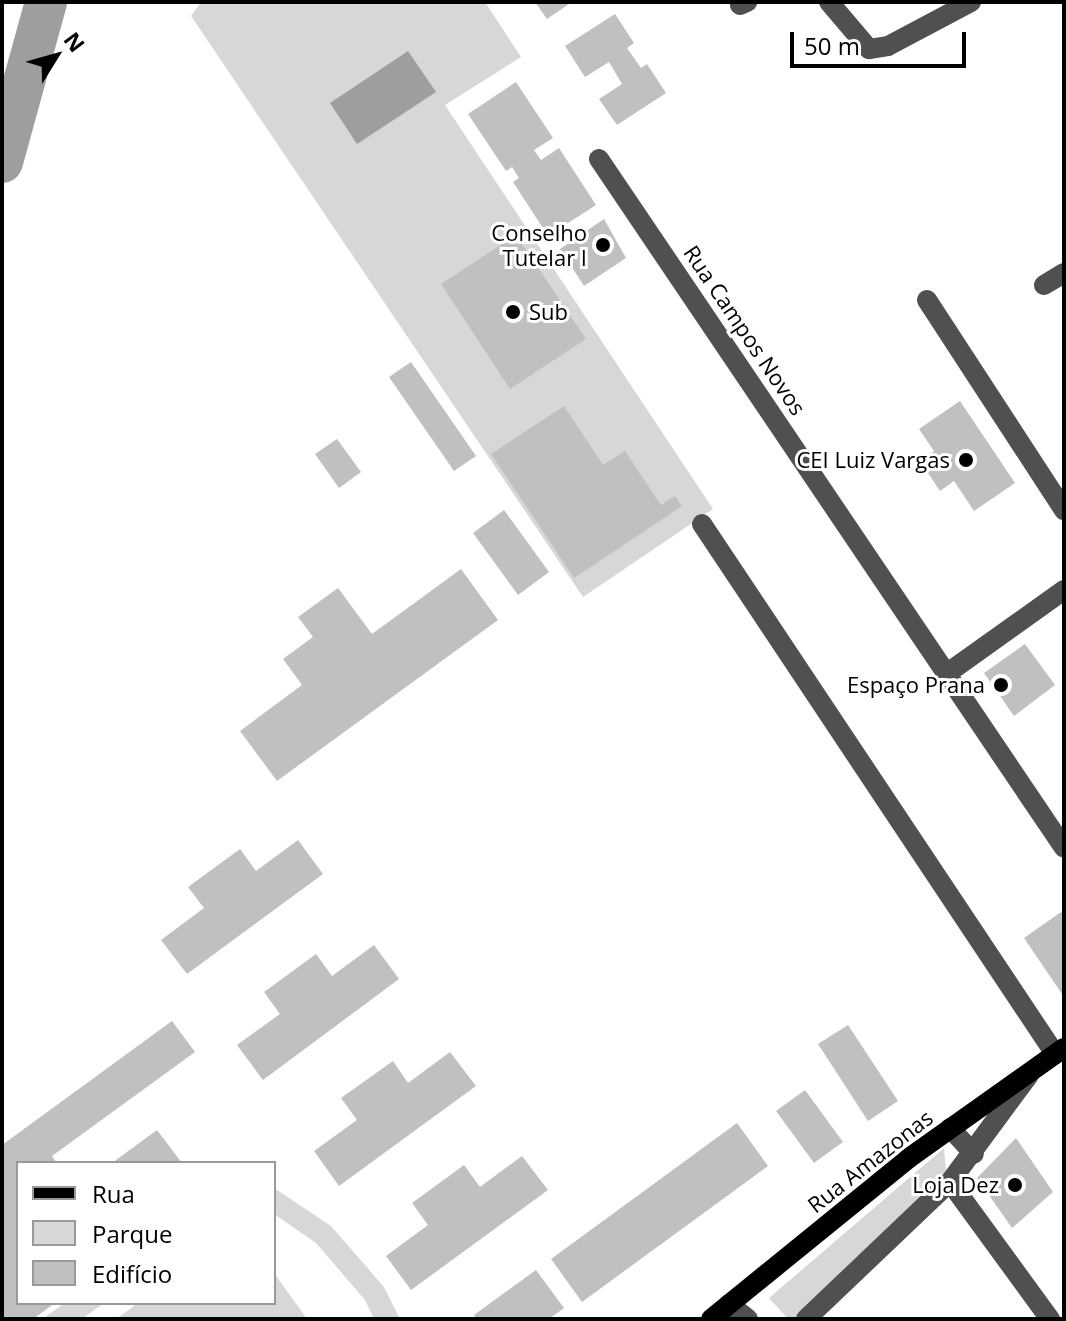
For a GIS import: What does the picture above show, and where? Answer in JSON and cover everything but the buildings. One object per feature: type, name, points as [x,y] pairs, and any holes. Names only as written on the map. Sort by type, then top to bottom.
[{"type":"main road","name":"Rua Amazonas","points":[[711,1319],[950,1128],[1060,1051]]},
{"type":"street","points":[[829,2],[869,49],[888,46],[971,2]]},
{"type":"street","name":"Rua Campos Novos","points":[[599,159],[949,672],[1064,848]]},
{"type":"street","points":[[1044,285],[1064,273]]},
{"type":"street","points":[[927,300],[1064,510]]},
{"type":"street","points":[[702,524],[1060,1051]]},
{"type":"street","points":[[949,672],[1064,590]]},
{"type":"street","points":[[806,1319],[950,1182],[974,1154],[1035,1067]]},
{"type":"street","points":[[950,1128],[974,1154]]},
{"type":"street","points":[[950,1182],[1050,1319]]},
{"type":"street","points":[[729,1304],[748,1319]]},
{"type":"green space","points":[[201,2],[485,2],[521,57],[445,105],[713,509],[583,597],[191,16]]},
{"type":"green space","points":[[944,1148],[946,1172],[929,1197],[800,1319],[788,1319],[769,1298]]},
{"type":"green space","points":[[276,1189],[331,1226],[384,1287],[400,1319],[374,1319],[365,1300],[316,1243],[276,1215]]},
{"type":"green space","points":[[276,1276],[307,1319],[116,1319],[135,1305],[276,1305]]},
{"type":"green space","points":[[62,1305],[101,1305],[82,1319],[42,1319]]},
{"type":"shaded area","points":[[408,51],[436,92],[357,144],[330,103]]},
{"type":"waterway","points":[[2,162],[46,2]]},
{"type":"place","name":"Conselho Tutelar I","points":[[603,245]]},
{"type":"place","name":"Sub","points":[[513,312]]},
{"type":"place","name":"CEI Luiz Vargas","points":[[966,460]]},
{"type":"place","name":"Espaço Prana","points":[[1001,685]]},
{"type":"place","name":"Loja Dez","points":[[1015,1185]]}]
